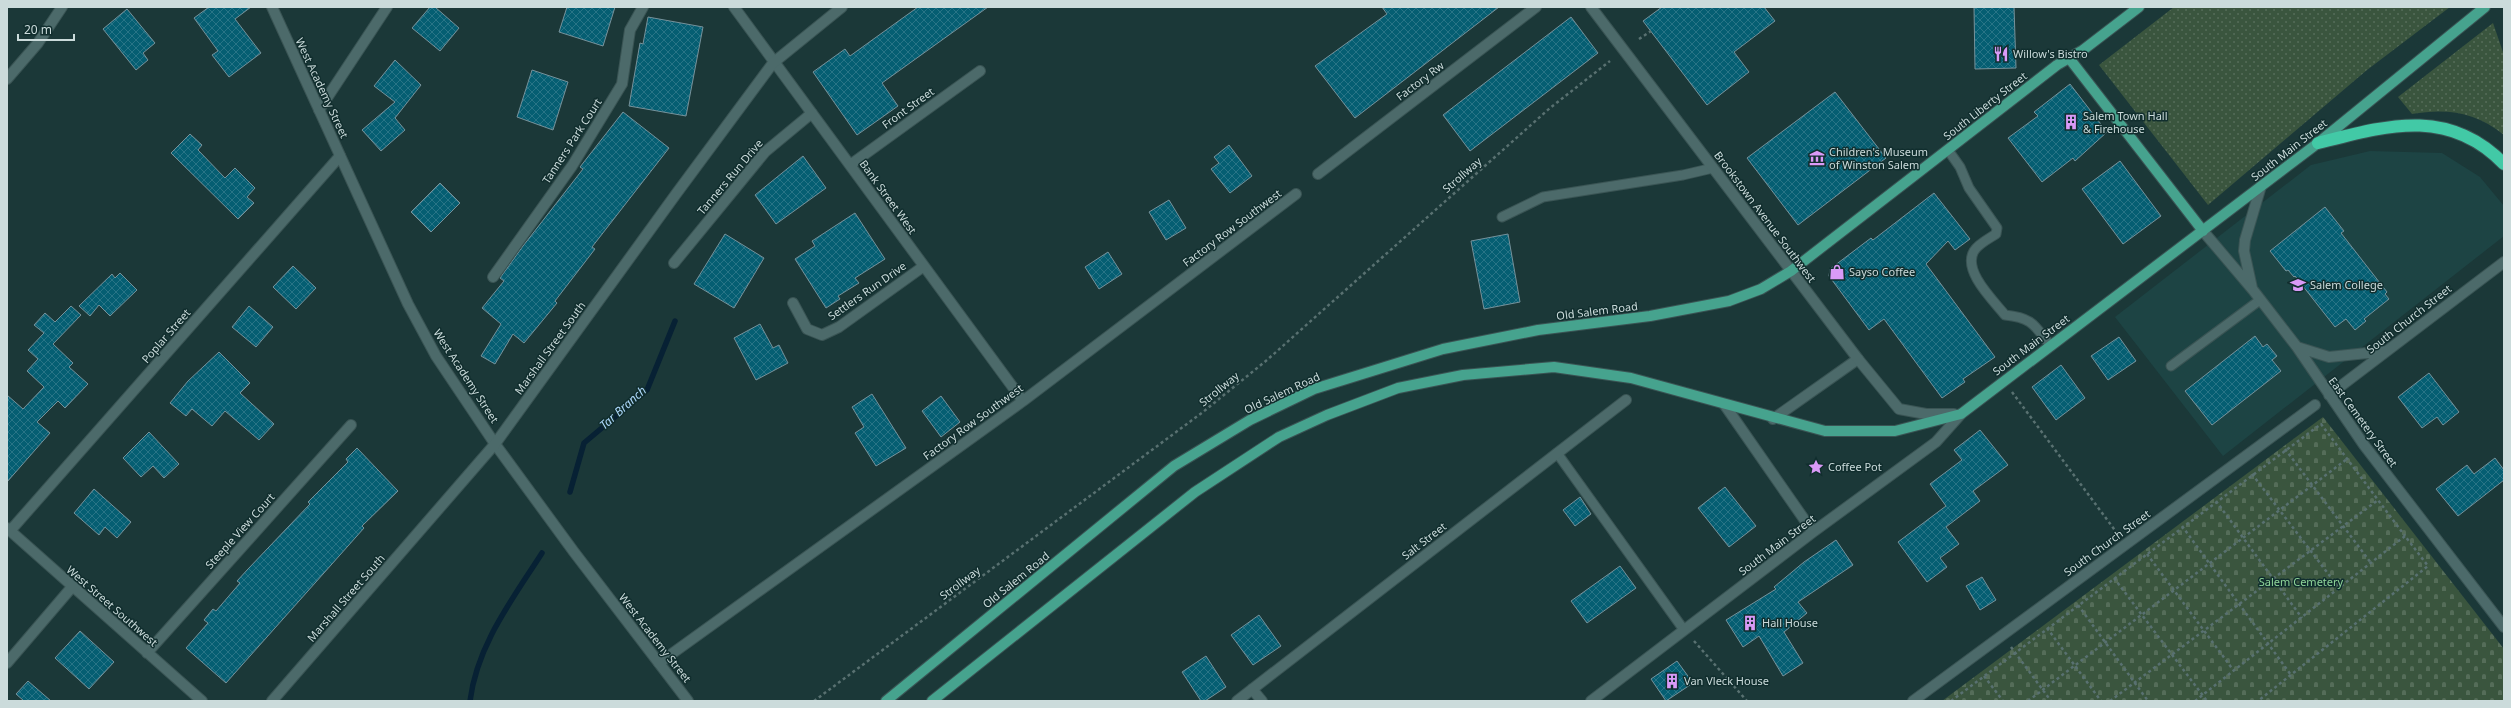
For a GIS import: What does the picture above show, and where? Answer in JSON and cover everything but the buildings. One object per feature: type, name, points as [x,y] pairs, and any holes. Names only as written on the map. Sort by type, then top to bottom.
[{"type":"highway","points":[[2318,143],[2394,125],[2422,125],[2463,136],[2489,150],[2504,164]]},
{"type":"main road","name":"South Liberty Street","points":[[1791,271],[2069,58],[2139,7]]},
{"type":"main road","name":"South Main Street","points":[[1961,414],[2189,239],[2203,232],[2318,143],[2484,8]]},
{"type":"main road","points":[[2069,58],[2203,232]]},
{"type":"main road","name":"Old Salem Road","points":[[886,701],[1174,466],[1250,420],[1314,389],[1443,349],[1538,330],[1650,316],[1729,301],[1761,289],[1791,271]]},
{"type":"main road","points":[[932,701],[1195,492],[1279,438],[1327,415],[1398,388],[1463,375],[1554,367],[1631,378],[1825,431],[1895,431],[1961,414]]},
{"type":"street","points":[[7,79],[38,43],[62,7]]},
{"type":"street","name":"West Academy Street","points":[[272,7],[408,304],[436,356],[496,444],[574,552],[688,701]]},
{"type":"street","points":[[319,110],[387,7]]},
{"type":"street","name":"Tanners Park Court","points":[[493,277],[600,124],[622,84],[630,30],[643,7]]},
{"type":"street","name":"Bank Street West","points":[[734,7],[773,63],[812,113],[1023,401]]},
{"type":"street","name":"Marshall Street South","points":[[272,701],[496,444],[676,194],[773,63],[842,7]]},
{"type":"street","name":"Factory Rw","points":[[1318,174],[1536,7]]},
{"type":"street","name":"Brookstown Avenue Southwest","points":[[1592,7],[1858,359],[1900,409],[1926,414],[1961,414]]},
{"type":"street","name":"Front Street","points":[[850,165],[980,71]]},
{"type":"street","name":"Tanners Run Drive","points":[[674,263],[765,152],[812,113]]},
{"type":"street","name":"Poplar Street","points":[[9,530],[340,156]]},
{"type":"street","points":[[2253,290],[2246,262],[2244,246],[2246,232],[2261,186]]},
{"type":"street","name":"Factory Row Southwest","points":[[659,663],[1023,401],[1296,194]]},
{"type":"street","name":"East Cemetery Street","points":[[2203,232],[2253,290],[2297,347],[2389,478],[2504,627]]},
{"type":"street","name":"South Church Street","points":[[2329,394],[2504,262]]},
{"type":"street","name":"Settlers Run Drive","points":[[793,303],[807,329],[822,335],[839,327],[924,266]]},
{"type":"street","points":[[2297,347],[2330,357],[2388,351]]},
{"type":"street","points":[[1773,418],[1858,359]]},
{"type":"street","name":"Salt Street","points":[[1237,701],[1626,400]]},
{"type":"street","points":[[1724,404],[1813,532]]},
{"type":"street","name":"South Church Street","points":[[1912,701],[2315,405]]},
{"type":"street","name":"South Main Street","points":[[1591,701],[1813,532],[1936,442],[1961,414]]},
{"type":"street","name":"Steeple View Court","points":[[147,653],[351,425]]},
{"type":"street","name":"West Street Southwest","points":[[9,530],[202,701]]},
{"type":"street","points":[[7,663],[72,587]]},
{"type":"street","points":[[1252,689],[1262,701]]},
{"type":"lane","points":[[1948,150],[1960,167],[1969,188],[1997,228],[1996,234],[1974,251],[1972,261],[1975,277],[2005,315],[2024,317],[2050,345]]},
{"type":"lane","points":[[1502,217],[1543,197],[1683,175],[1713,168]]},
{"type":"lane","points":[[2171,366],[2260,300]]},
{"type":"lane","points":[[1557,453],[1684,630]]},
{"type":"path","points":[[1639,39],[1651,30]]},
{"type":"path","name":"Strollway","points":[[814,701],[1203,412],[1267,360],[1550,108],[1610,61]]},
{"type":"path","points":[[2004,381],[2125,544]]},
{"type":"path","points":[[1951,701],[2285,449],[2321,424],[2428,566],[2258,701]]},
{"type":"path","points":[[2285,449],[2371,562]]},
{"type":"path","points":[[2028,701],[2347,459]]},
{"type":"path","points":[[2252,474],[2339,588]]},
{"type":"path","points":[[2110,701],[2378,500]]},
{"type":"path","points":[[2216,501],[2302,618]]},
{"type":"path","points":[[2171,511],[2291,675]]},
{"type":"path","points":[[2195,701],[2405,536]]},
{"type":"path","points":[[2147,554],[2234,671]]},
{"type":"path","points":[[2114,578],[2207,701]]},
{"type":"path","points":[[2078,605],[2148,701]]},
{"type":"path","points":[[2047,628],[2101,701]]},
{"type":"path","points":[[1684,630],[1747,701]]},
{"type":"path","points":[[2002,635],[2051,701]]},
{"type":"path","points":[[1984,676],[2002,701]]},
{"type":"shaded area","name":"Salem College","points":[[2370,151],[2442,153],[2480,177],[2504,206],[2504,236],[2223,456],[2115,317],[2311,165]]},
{"type":"green space","points":[[2174,7],[2450,7],[2367,70],[2208,205],[2099,65]]},
{"type":"green space","points":[[2493,23],[2504,55],[2504,135],[2483,121],[2461,114],[2449,112],[2425,112],[2412,114],[2398,97]]},
{"type":"green space","name":"Salem Cemetery","points":[[2323,417],[2504,649],[2504,701],[1942,701]]},
{"type":"waterway","name":"Tar Branch","points":[[570,492],[584,443],[647,390],[675,321]]},
{"type":"waterway","name":"Tar Branch","points":[[470,701],[474,680],[488,642],[497,624],[542,553]]},
{"type":"place","name":"Willow's Bistro","points":[[2001,54]]},
{"type":"place","name":"Salem Town Hall & Firehouse","points":[[2071,122]]},
{"type":"place","name":"Children's Museum of Winston Salem","points":[[1817,158]]},
{"type":"place","name":"Sayso Coffee","points":[[1837,272]]},
{"type":"place","name":"Salem College","points":[[2298,285]]},
{"type":"place","name":"Coffee Pot","points":[[1816,467]]},
{"type":"place","name":"Hall House","points":[[1750,623]]},
{"type":"place","name":"Van Vleck House","points":[[1672,681]]}]
